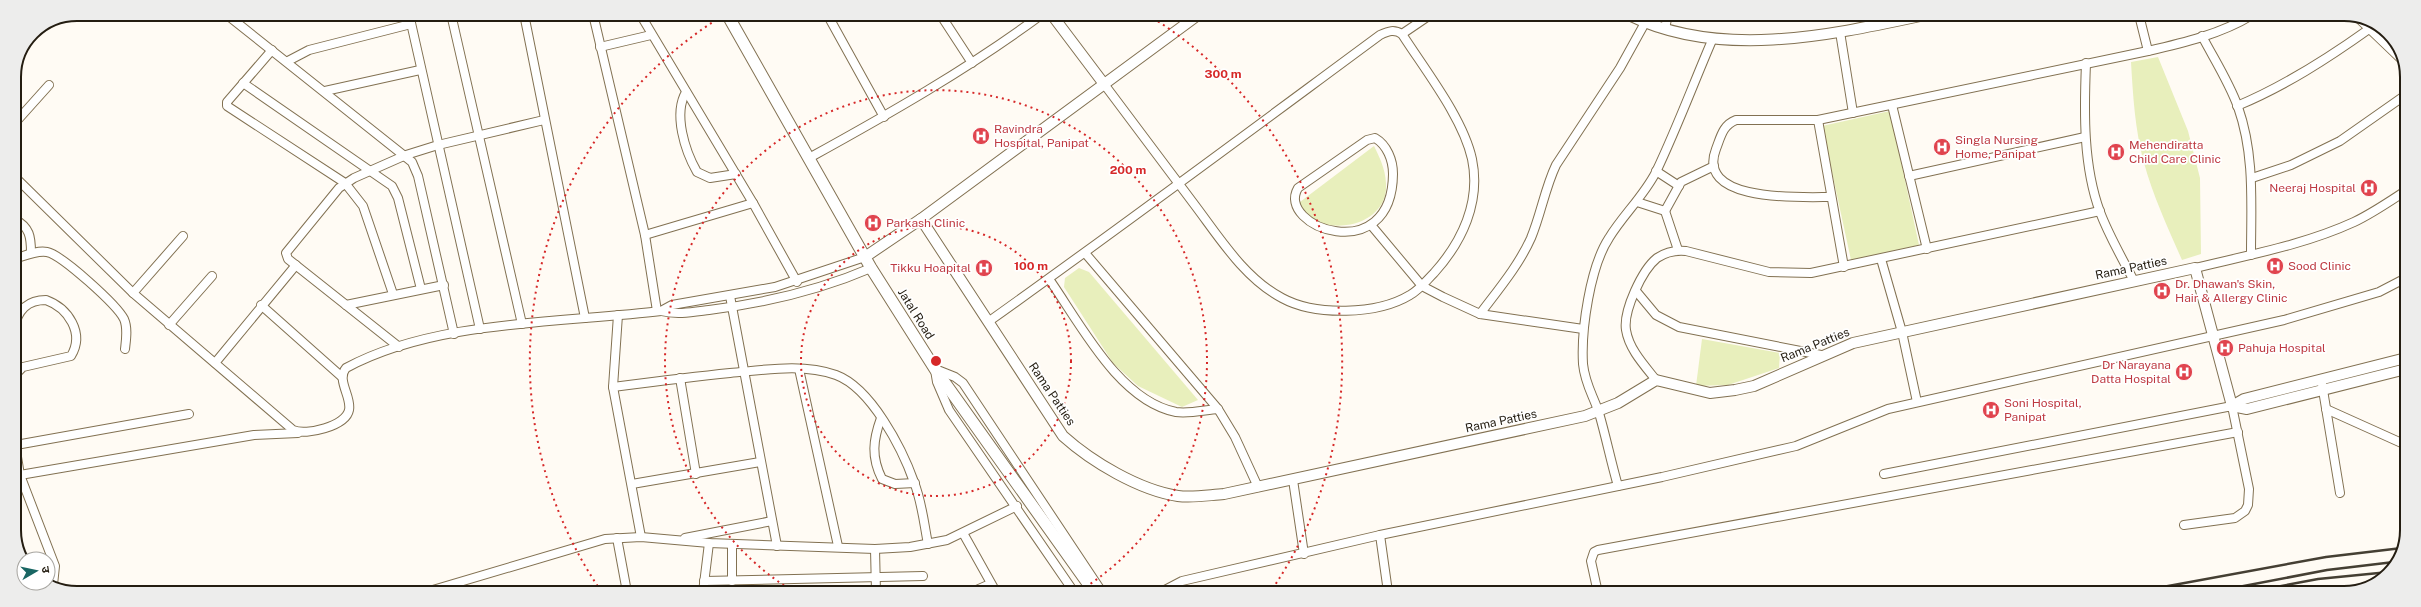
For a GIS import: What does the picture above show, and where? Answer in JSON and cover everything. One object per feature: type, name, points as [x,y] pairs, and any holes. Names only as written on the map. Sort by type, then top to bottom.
[{"type":"main road","name":"Jatal Road","points":[[731,21],[871,268],[935,369],[1090,586]]},
{"type":"street","points":[[235,21],[288,61],[406,155],[416,168],[454,334]]},
{"type":"street","points":[[410,21],[480,329]]},
{"type":"street","points":[[453,21],[522,324]]},
{"type":"street","points":[[525,21],[585,318]]},
{"type":"street","points":[[594,21],[645,234],[659,311]]},
{"type":"street","points":[[644,21],[736,174],[797,282]]},
{"type":"street","points":[[832,21],[884,117]]},
{"type":"street","points":[[945,21],[972,63]]},
{"type":"street","points":[[810,158],[884,117],[972,63],[1032,21]]},
{"type":"street","points":[[988,322],[1085,253],[1178,183],[1380,35],[1389,31],[1396,31],[1402,34],[1466,137],[1472,160],[1474,184],[1467,223],[1457,243],[1422,286],[1397,302],[1350,310],[1305,307],[1282,298],[1264,287],[1243,267],[1178,183],[1057,21]]},
{"type":"street","points":[[659,311],[672,305],[730,296],[797,282],[865,257],[921,219],[1190,21]]},
{"type":"street","points":[[1402,34],[1421,21]]},
{"type":"street","points":[[1480,314],[1526,249],[1532,236],[1548,182],[1556,165],[1620,68],[1646,21],[1665,28],[1713,38],[1771,40],[1840,32],[1876,21]]},
{"type":"street","points":[[1665,28],[1667,21]]},
{"type":"street","points":[[2140,21],[2148,51]]},
{"type":"street","points":[[1831,197],[1776,196],[1737,189],[1717,174],[1714,166],[1714,154],[1723,130],[1728,123],[1736,120],[1818,120],[1853,114],[2086,63],[2148,51],[2202,36],[2235,25],[2242,21]]},
{"type":"street","points":[[288,61],[309,50],[411,24]]},
{"type":"street","points":[[2365,25],[2394,53]]},
{"type":"street","points":[[2238,106],[2272,91],[2305,73],[2369,30]]},
{"type":"street","points":[[1840,32],[1853,114]]},
{"type":"street","points":[[600,47],[651,35]]},
{"type":"street","points":[[2202,36],[2238,106],[2245,132],[2252,178],[2251,255]]},
{"type":"street","points":[[1618,486],[1598,412],[1588,391],[1585,378],[1583,328],[1593,282],[1603,248],[1612,233],[1637,202],[1656,171],[1713,38]]},
{"type":"street","points":[[272,50],[227,102],[228,107],[345,183],[363,206],[393,294]]},
{"type":"street","points":[[2086,63],[2085,137],[2100,211],[2115,246],[2134,281]]},
{"type":"street","points":[[325,91],[420,70]]},
{"type":"street","points":[[243,83],[392,186],[398,198],[421,289]]},
{"type":"street","points":[[21,116],[49,85]]},
{"type":"street","points":[[686,92],[680,101],[680,113],[688,153],[697,172],[710,178],[736,174]]},
{"type":"street","points":[[2252,178],[2292,165],[2340,141],[2400,99]]},
{"type":"street","points":[[1892,105],[1926,249]]},
{"type":"street","points":[[399,347],[286,258],[286,253],[345,183],[406,155],[479,134],[544,120]]},
{"type":"street","points":[[1818,120],[1844,267]]},
{"type":"street","points":[[1909,176],[2085,137]]},
{"type":"street","points":[[1375,138],[1382,142],[1390,156],[1393,171],[1393,190],[1388,206],[1371,225],[1359,231],[1337,233],[1307,219],[1298,211],[1294,201],[1298,188],[1367,140],[1375,138]]},
{"type":"street","points":[[1678,250],[1665,211],[1679,186],[1685,179],[1714,166]]},
{"type":"street","points":[[1656,171],[1679,186]]},
{"type":"street","points":[[21,183],[65,229],[133,293],[298,433]]},
{"type":"street","points":[[2184,525],[2235,518],[2245,511],[2249,499],[2249,489],[2232,406],[2195,268],[2251,255],[2332,231],[2355,222],[2400,194]]},
{"type":"street","points":[[1637,202],[1665,211]]},
{"type":"street","points":[[645,234],[753,203]]},
{"type":"street","points":[[1656,380],[1640,359],[1629,341],[1626,330],[1628,307],[1656,259],[1678,250],[1783,273],[1811,273],[2100,211]]},
{"type":"street","name":"Rama Patties","points":[[921,219],[1063,436],[1095,460],[1154,490],[1179,496],[1224,494],[1598,412],[1618,403],[1656,380],[1710,393],[1754,386],[1853,342],[2195,268]]},
{"type":"street","points":[[21,223],[26,226],[29,231],[31,253]]},
{"type":"street","points":[[1371,225],[1422,286],[1480,314],[1583,328]]},
{"type":"street","points":[[133,293],[183,236]]},
{"type":"street","points":[[21,257],[31,253],[47,252],[54,255],[116,307],[124,320],[126,349]]},
{"type":"street","points":[[1085,253],[1218,409],[1234,437],[1258,487]]},
{"type":"street","points":[[1881,259],[1902,332],[1917,402]]},
{"type":"street","points":[[215,362],[261,305],[296,265]]},
{"type":"street","points":[[21,475],[254,435],[306,433],[332,426],[347,417],[349,406],[342,377],[344,370],[350,366],[399,347],[432,337],[522,324],[659,311],[680,314],[732,307],[823,287],[871,268]]},
{"type":"street","points":[[169,325],[212,276]]},
{"type":"street","points":[[1049,279],[1110,366],[1133,391],[1162,408],[1177,412],[1218,409]]},
{"type":"street","points":[[1170,586],[1182,581],[1304,554],[1380,535],[1618,486],[1796,446],[1888,409],[2214,336],[2326,309],[2379,292],[2400,281]]},
{"type":"street","points":[[346,305],[393,294],[444,285]]},
{"type":"street","points":[[1636,291],[1656,316],[1679,327],[1821,355]]},
{"type":"street","points":[[730,296],[743,372],[777,546]]},
{"type":"street","points":[[21,309],[46,300],[67,312],[73,322],[76,338],[71,356],[23,367],[21,369]]},
{"type":"street","points":[[261,305],[342,377]]},
{"type":"street","points":[[618,315],[613,387],[641,537]]},
{"type":"street","points":[[2322,385],[2400,360]]},
{"type":"street","points":[[799,369],[838,546]]},
{"type":"street","points":[[613,387],[680,378],[743,372],[799,369],[821,371],[851,382],[866,398],[880,418],[904,458],[915,483],[928,544]]},
{"type":"street","points":[[935,369],[937,382],[949,410],[1017,506],[1070,586]]},
{"type":"street","points":[[935,369],[955,377],[963,383],[1098,586]]},
{"type":"street","points":[[1884,474],[2232,406],[2244,398],[2322,385],[2400,369]]},
{"type":"street","points":[[680,378],[696,474]]},
{"type":"street","points":[[2322,385],[2340,493]]},
{"type":"street","points":[[2326,410],[2400,442]]},
{"type":"street","points":[[21,441],[189,414]]},
{"type":"street","points":[[880,418],[873,446],[874,459],[882,479],[895,484],[915,483]]},
{"type":"street","points":[[1597,586],[1592,561],[1594,552],[1598,550],[2238,432]]},
{"type":"street","points":[[632,484],[760,462]]},
{"type":"street","points":[[21,478],[49,551]]},
{"type":"street","points":[[1293,480],[1304,554]]},
{"type":"street","points":[[446,586],[593,541],[617,538],[641,537],[709,543],[777,546],[838,546],[874,549],[928,544],[963,533],[1017,506]]},
{"type":"street","points":[[674,540],[772,521]]},
{"type":"street","points":[[963,533],[990,584],[986,586]]},
{"type":"street","points":[[1380,535],[1387,586]]},
{"type":"street","points":[[617,538],[626,586]]},
{"type":"street","points":[[704,586],[709,543]]},
{"type":"street","points":[[732,544],[732,581]]},
{"type":"street","points":[[874,549],[876,586]]},
{"type":"street","points":[[704,581],[923,576]]},
{"type":"green space","points":[[2158,57],[2188,131],[2200,178],[2201,254],[2182,260],[2152,188],[2138,138],[2135,113],[2131,62]]},
{"type":"green space","points":[[1890,111],[1919,245],[1851,260],[1822,126]]},
{"type":"green space","points":[[1374,146],[1384,172],[1386,190],[1383,202],[1376,211],[1367,218],[1356,223],[1344,225],[1320,223],[1309,218],[1296,205]]},
{"type":"green space","points":[[1079,268],[1089,272],[1198,400],[1182,407],[1138,386],[1113,363],[1064,287],[1065,278]]},
{"type":"green space","points":[[1702,339],[1780,353],[1779,368],[1728,385],[1696,386]]},
{"type":"railway","points":[[2168,586],[2326,557],[2397,549]]},
{"type":"railway","points":[[2244,586],[2327,570],[2389,563]]},
{"type":"railway","points":[[2281,586],[2318,579],[2380,573]]},
{"type":"place","name":"Ravindra Hospital, Panipat","points":[[981,136]]},
{"type":"place","name":"Singla Nursing Home, Panipat","points":[[1942,147]]},
{"type":"place","name":"Mehendiratta Child Care Clinic","points":[[2116,152]]},
{"type":"place","name":"Neeraj Hospital","points":[[2369,188]]},
{"type":"place","name":"Parkash Clinic","points":[[873,223]]},
{"type":"place","name":"Sood Clinic","points":[[2275,266]]},
{"type":"place","name":"Tikku Hoapital","points":[[984,268]]},
{"type":"place","name":"Dr. Dhawan's Skin, Hair & Allergy Clinic","points":[[2162,291]]},
{"type":"place","name":"Pahuja Hospital","points":[[2225,348]]},
{"type":"place","name":"Dr Narayana Datta Hospital","points":[[2184,372]]},
{"type":"place","name":"Soni Hospital, Panipat","points":[[1991,410]]}]
